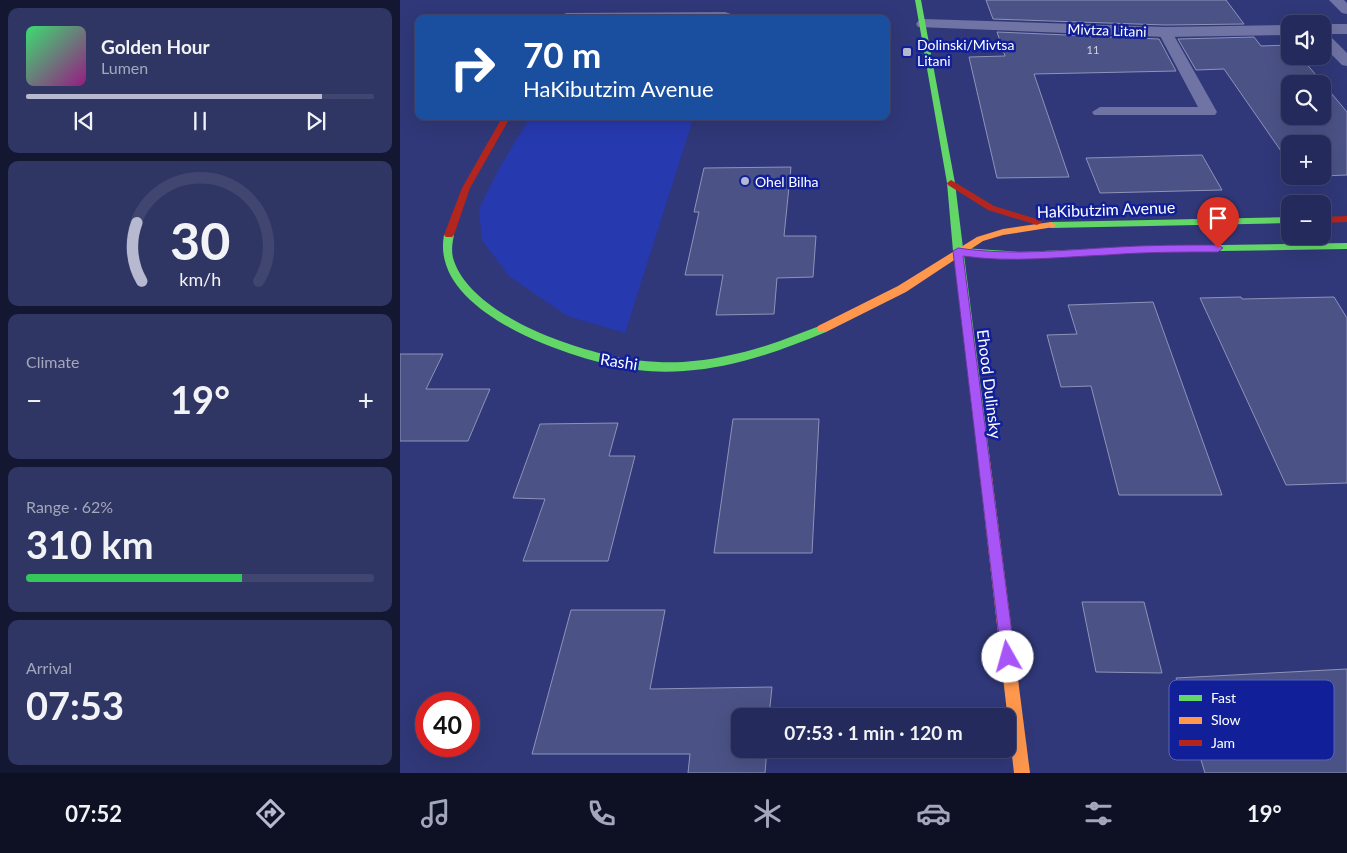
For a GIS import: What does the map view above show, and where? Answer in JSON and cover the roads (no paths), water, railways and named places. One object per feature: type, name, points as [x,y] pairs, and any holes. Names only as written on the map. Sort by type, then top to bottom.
[{"type":"street","points":[[568,15],[575,0]]},
{"type":"street","name":"Ehood Dulinsky","points":[[918,0],[924,24],[951,183],[1022,773]]},
{"type":"street","name":"Mivtza Litani","points":[[924,24],[1165,32],[1281,30]]},
{"type":"street","points":[[1331,29],[1347,29]]},
{"type":"street","name":"Rashi","points":[[504,120],[458,204],[446,237],[448,262],[462,284],[508,323],[572,352],[662,367],[702,365],[742,357],[785,344],[844,319],[885,298],[930,271],[958,251]]},
{"type":"street","points":[[951,183],[971,199],[991,210],[1011,217],[1049,225]]},
{"type":"street","points":[[1331,220],[1347,219]]},
{"type":"street","name":"HaKibutzim Avenue","points":[[958,251],[988,236],[1049,225],[1281,220]]},
{"type":"street","points":[[958,251],[990,256],[1016,256],[1126,250],[1347,246]]},
{"type":"lane","points":[[1336,0],[1347,10]]},
{"type":"lane","points":[[1100,112],[1209,112],[1165,32]]},
{"type":"lane","points":[[1331,45],[1347,62]]},
{"type":"place","name":"Dolinski/Mivtsa Litani","points":[[907,52]]},
{"type":"place","name":"Ohel Bilha","points":[[745,181]]}]
